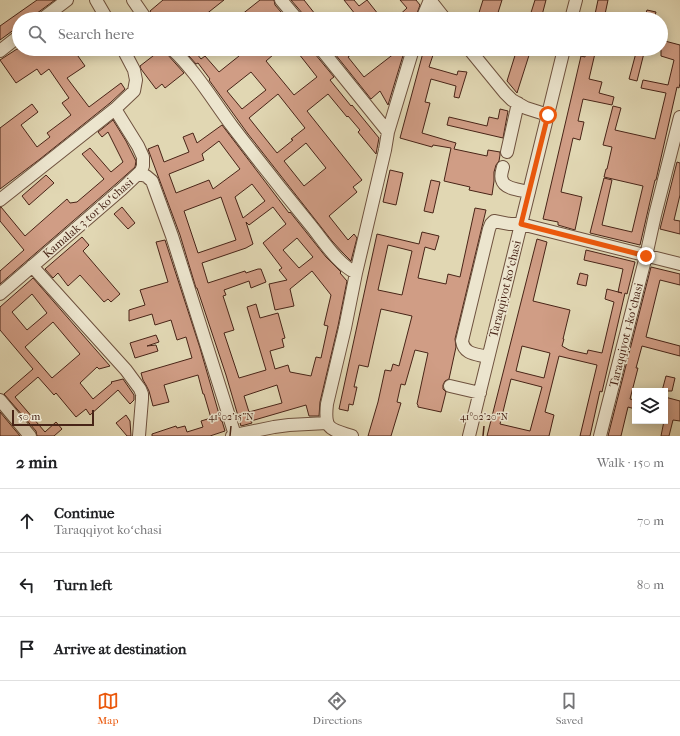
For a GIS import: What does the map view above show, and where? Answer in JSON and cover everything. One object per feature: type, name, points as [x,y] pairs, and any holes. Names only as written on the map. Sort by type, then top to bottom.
[{"type":"street","points":[[51,12],[67,0]]},
{"type":"street","points":[[96,0],[102,12]]},
{"type":"street","points":[[132,0],[141,12]]},
{"type":"street","points":[[281,0],[291,12]]},
{"type":"street","points":[[425,12],[430,0],[439,12]]},
{"type":"street","points":[[573,12],[576,0]]},
{"type":"street","points":[[0,51],[12,42]]},
{"type":"street","points":[[0,200],[115,109],[134,91],[136,76],[127,56]]},
{"type":"street","points":[[178,56],[193,72],[290,201],[336,256],[350,270],[356,273]]},
{"type":"street","points":[[327,56],[388,132]]},
{"type":"street","points":[[352,436],[329,428],[326,416],[327,404],[388,132],[411,56]]},
{"type":"street","points":[[476,56],[512,100],[526,108],[548,115]]},
{"type":"street","name":"Taraqqiyot koʻchasi","points":[[469,436],[562,56]]},
{"type":"street","points":[[507,152],[518,103]]},
{"type":"street","name":"Kamalak 3-tor koʻchasi","points":[[0,294],[141,171],[143,166],[143,157],[138,146],[115,109]]},
{"type":"street","name":"Taraqqiyot 1-koʻchasi","points":[[600,436],[680,117]]},
{"type":"street","points":[[503,167],[501,180],[504,184],[508,187],[529,192]]},
{"type":"street","points":[[138,174],[146,176],[152,181],[172,236],[234,435],[281,426],[327,423]]},
{"type":"street","points":[[488,357],[470,353],[465,350],[462,341],[490,224],[494,221],[510,224],[521,224],[680,264]]},
{"type":"street","points":[[32,266],[126,370],[140,389],[142,399],[139,436]]},
{"type":"street","points":[[450,386],[480,393]]},
{"type":"street","points":[[0,400],[30,436]]},
{"type":"building","points":[[37,0],[55,0],[39,12],[20,12]]},
{"type":"building","points":[[163,0],[224,0],[209,12],[150,11]]},
{"type":"building","points":[[260,0],[274,0],[275,5],[281,12],[245,12]]},
{"type":"building","points":[[291,0],[304,0],[313,12],[301,12]]},
{"type":"building","points":[[344,0],[354,0],[359,6],[367,0],[376,12],[353,12]]},
{"type":"building","points":[[400,0],[416,0],[420,5],[418,12],[403,12],[407,8]]},
{"type":"building","points":[[483,0],[502,0],[498,12],[479,12]]},
{"type":"building","points":[[535,0],[546,0],[543,12],[531,12]]},
{"type":"building","points":[[598,0],[608,0],[605,12],[595,12]]},
{"type":"building","points":[[12,18],[12,31],[0,40],[0,26]]},
{"type":"building","points":[[668,42],[680,45],[680,83],[679,88],[677,87],[640,245],[590,233],[604,178],[612,180],[602,225],[632,232],[643,186],[604,177],[612,147],[603,145],[613,106],[621,108],[615,130],[655,139],[666,93],[641,88],[643,80],[668,85],[674,60],[661,56],[668,56]]},
{"type":"building","points":[[12,52],[12,56],[78,56],[85,66],[67,78],[89,107],[121,83],[125,89],[110,103],[40,159],[0,189],[0,128],[32,104],[38,112],[21,125],[37,147],[50,137],[47,133],[71,115],[62,103],[69,98],[49,69],[41,75],[37,69],[16,83],[0,60]]},
{"type":"building","points":[[153,56],[169,56],[184,73],[165,88],[162,84],[156,89],[140,66]]},
{"type":"building","points":[[189,56],[199,56],[201,59],[205,56],[219,72],[239,56],[272,56],[266,61],[294,95],[317,77],[300,56],[317,56],[334,77],[330,80],[379,138],[376,154],[358,132],[360,130],[328,94],[307,111],[362,180],[353,187],[357,192],[329,216],[348,240],[354,234],[357,238],[351,261],[332,241],[248,134],[198,63],[196,64]],"holes":[[[251,72],[266,90],[242,109],[227,91]],[[278,94],[305,128],[277,153],[249,118]],[[306,143],[326,168],[304,186],[284,161]]]},
{"type":"building","points":[[337,56],[349,56],[348,57],[364,77],[391,56],[403,56],[388,105],[380,91],[371,99]]},
{"type":"building","points":[[422,56],[433,56],[429,67],[457,75],[458,71],[467,72],[459,98],[454,97],[456,86],[431,79],[425,102],[430,103],[422,133],[456,143],[454,149],[487,156],[488,150],[500,152],[499,161],[494,172],[492,195],[469,190],[470,187],[444,181],[451,148],[433,145],[432,147],[400,138]]},
{"type":"building","points":[[515,56],[529,56],[517,93],[507,81]]},
{"type":"building","points":[[581,56],[594,56],[589,79],[602,82],[599,93],[614,97],[612,105],[583,99],[578,121],[584,122],[580,140],[573,138],[561,192],[582,197],[575,230],[558,225],[558,222],[543,219]]},
{"type":"building","points":[[635,56],[643,56],[637,81],[629,79]]},
{"type":"building","points":[[500,109],[508,111],[503,138],[447,125],[449,117],[487,126],[489,117],[498,119]]},
{"type":"building","points":[[113,120],[136,161],[135,167],[0,284],[0,271],[24,250],[0,221],[0,207],[25,236],[67,199],[70,203],[77,202],[104,179],[82,154],[90,148],[111,172],[123,162],[108,132],[102,137],[98,132]]},
{"type":"building","points":[[222,125],[289,213],[290,212],[347,281],[320,402],[319,416],[309,416],[306,405],[251,421],[252,423],[241,426],[226,375],[196,288],[180,235],[148,149],[158,145],[164,162],[189,152],[183,137],[193,133],[197,143]],"holes":[[[219,141],[240,169],[213,189],[209,180],[176,193],[169,174],[204,160],[202,154]],[[252,184],[265,201],[243,218],[235,197]],[[221,197],[236,240],[198,253],[184,211]],[[273,207],[286,224],[263,243],[282,268],[279,270],[287,280],[269,284],[275,310],[294,306],[290,289],[312,271],[331,295],[324,325],[328,326],[321,358],[316,357],[311,376],[290,372],[288,365],[275,369],[270,351],[284,347],[282,339],[285,338],[278,313],[260,318],[256,304],[247,307],[266,370],[239,378],[224,333],[234,330],[223,296],[226,295],[224,290],[249,281],[251,288],[266,282],[261,269],[258,269],[246,273],[245,271],[208,283],[202,263],[246,248],[253,244],[246,222],[249,225]],[[297,238],[313,257],[299,268],[283,250]],[[277,385],[282,403],[249,412],[244,396]]]},
{"type":"building","points":[[677,162],[680,163],[680,195],[674,220],[680,221],[680,234],[660,229]]},
{"type":"building","points":[[390,170],[403,173],[396,205],[383,202]]},
{"type":"building","points":[[46,175],[54,183],[29,205],[22,196]]},
{"type":"building","points":[[431,180],[440,182],[433,213],[424,211]]},
{"type":"building","points":[[122,207],[135,223],[128,229],[114,214]]},
{"type":"building","points":[[475,208],[486,210],[455,339],[456,347],[449,379],[445,381],[443,385],[443,389],[446,392],[441,412],[418,407],[417,404],[428,353],[415,350],[405,385],[401,384],[397,402],[401,403],[391,436],[368,436],[378,402],[385,370],[391,371],[393,364],[399,366],[412,316],[381,309],[368,367],[359,365],[354,387],[357,387],[353,405],[349,404],[348,411],[339,409],[377,234],[419,244],[422,232],[439,236],[435,250],[425,247],[418,278],[446,284],[448,274],[460,277]],"holes":[[[388,245],[412,251],[402,295],[378,290]]]},
{"type":"building","points":[[82,237],[89,245],[83,251],[120,294],[111,302],[108,299],[104,302],[80,275],[68,286],[58,273],[53,278],[45,269]]},
{"type":"building","points":[[537,239],[547,242],[533,301],[570,310],[562,346],[569,350],[587,354],[588,350],[602,353],[614,302],[605,299],[607,289],[618,292],[623,269],[584,260],[586,250],[635,262],[627,294],[625,293],[590,436],[580,436],[597,365],[559,356],[545,412],[554,415],[549,436],[487,436]],"holes":[[[522,346],[550,353],[544,378],[516,371]],[[511,379],[542,387],[530,431],[500,424]]]},
{"type":"building","points":[[165,240],[225,431],[210,436],[152,436],[152,434],[176,426],[177,428],[185,426],[187,432],[203,427],[201,421],[211,418],[198,375],[164,385],[169,402],[153,406],[149,391],[141,373],[192,358],[186,337],[177,340],[171,320],[155,325],[152,314],[129,321],[129,310],[145,305],[140,290],[168,282],[156,242]]},
{"type":"building","points":[[651,267],[680,274],[680,285],[660,280],[646,337],[680,346],[680,356],[642,346],[630,399],[632,399],[632,408],[628,407],[621,436],[608,436]]},
{"type":"building","points":[[580,273],[588,275],[586,286],[577,284]]},
{"type":"building","points":[[33,278],[110,366],[99,369],[97,367],[80,383],[93,399],[112,383],[111,382],[123,379],[134,395],[134,400],[130,404],[118,390],[90,415],[86,409],[76,417],[56,393],[54,395],[38,377],[15,397],[45,432],[56,422],[62,429],[54,436],[37,436],[36,431],[4,394],[33,369],[0,330],[0,307]],"holes":[[[32,294],[47,313],[27,330],[12,312]],[[53,322],[80,354],[52,378],[25,347]]]},
{"type":"building","points":[[156,335],[159,342],[147,346],[156,345],[158,351],[135,358],[130,343]]},
{"type":"building","points":[[666,376],[675,378],[672,391],[668,391],[668,388],[663,388]]},
{"type":"building","points":[[668,398],[680,401],[680,421],[673,420],[669,436],[661,436],[663,424],[668,424]]},
{"type":"building","points":[[0,412],[20,436],[0,436]]},
{"type":"building","points":[[126,415],[130,421],[131,436],[127,436],[116,423]]},
{"type":"route","points":[[548,115],[521,224],[646,256]]}]
